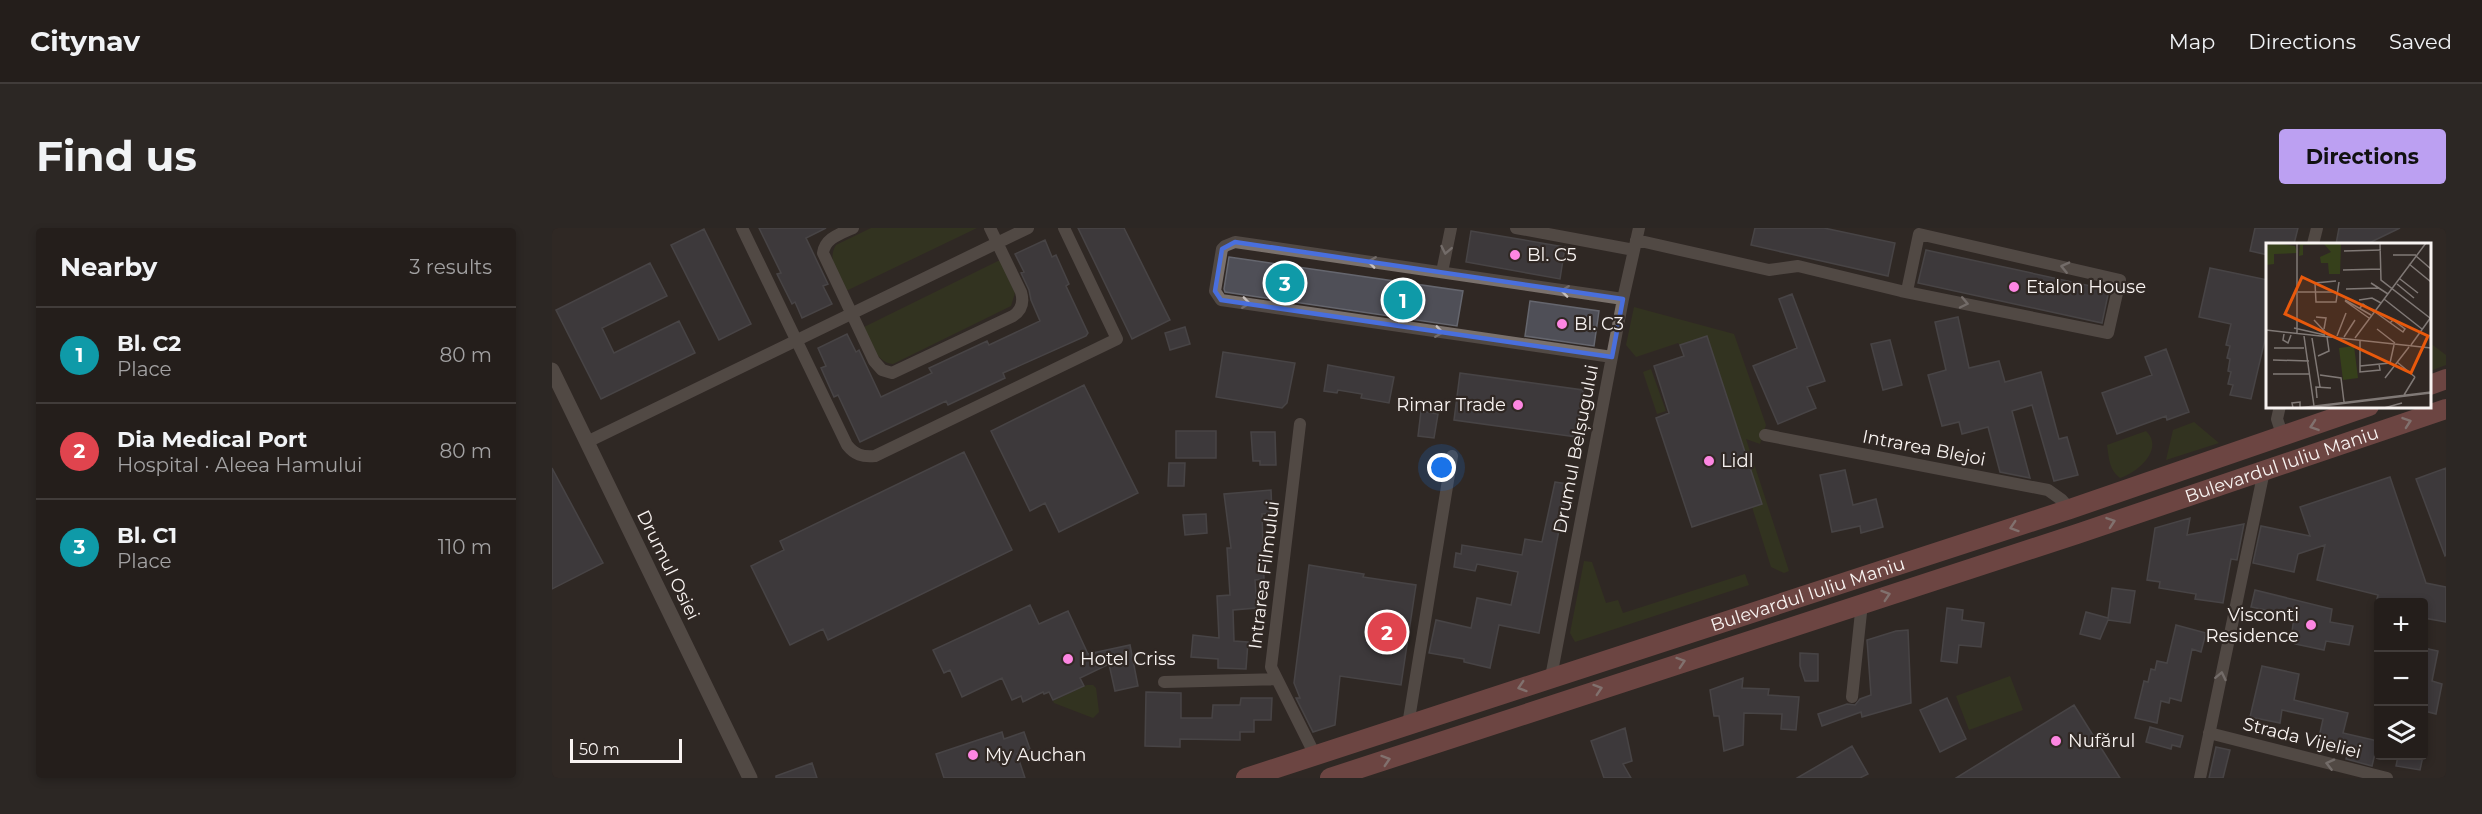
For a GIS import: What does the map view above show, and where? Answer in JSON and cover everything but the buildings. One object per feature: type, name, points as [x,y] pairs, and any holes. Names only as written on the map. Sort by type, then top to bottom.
[{"type":"main road","points":[[2431,385],[2446,379]]},
{"type":"main road","name":"Bulevardul Iuliu Maniu","points":[[1246,778],[2070,509],[2363,408]]},
{"type":"main road","name":"Bulevardul Iuliu Maniu","points":[[1330,778],[2077,534],[2446,409]]},
{"type":"main road","points":[[2283,437],[2292,461]]},
{"type":"main road","points":[[2070,509],[2077,534]]},
{"type":"main road","points":[[1617,656],[1625,681]]},
{"type":"street","points":[[742,228],[847,445],[860,456],[875,456],[1117,339],[1064,228]]},
{"type":"street","points":[[853,228],[830,239],[823,253],[877,366],[892,373],[1017,313],[1022,305],[1023,297],[990,228]]},
{"type":"street","points":[[587,442],[1028,228]]},
{"type":"street","points":[[1442,272],[1451,228]]},
{"type":"street","points":[[1516,228],[1636,239],[1769,270],[1798,266],[1907,291],[2108,333],[2120,280],[1919,234],[1907,291]]},
{"type":"street","points":[[2313,243],[2317,228]]},
{"type":"street","name":"Drumul Belșugului","points":[[1551,677],[1636,239]]},
{"type":"street","points":[[1612,357],[1221,300],[1215,291],[1222,249],[1235,242],[1623,299]]},
{"type":"street","name":"Drumul Osiei","points":[[552,370],[750,778]]},
{"type":"street","points":[[2280,408],[2277,419],[2283,437]]},
{"type":"street","name":"Intrarea Filmului","points":[[1300,424],[1271,667],[1315,755]]},
{"type":"street","name":"Intrarea Blejoi","points":[[1765,435],[2048,490],[2070,509]]},
{"type":"street","points":[[1408,725],[1452,456]]},
{"type":"street","points":[[2200,778],[2264,471]]},
{"type":"street","points":[[1852,698],[1862,603]]},
{"type":"street","points":[[1164,682],[1277,679]]},
{"type":"street","name":"Strada Vijeliei","points":[[2209,733],[2366,776],[2387,778]]},
{"type":"highlighted area","points":[[1235,242],[1623,299],[1612,357],[1221,300],[1215,291],[1222,249]]},
{"type":"green space","points":[[871,228],[977,228],[846,291],[833,263],[833,251],[836,245]]},
{"type":"green space","points":[[1000,260],[1015,293],[1011,306],[893,364],[877,355],[864,327]]},
{"type":"green space","points":[[1634,307],[1734,334],[1766,425],[1760,444],[1746,439],[1789,571],[1784,573],[1771,567],[1752,507],[1762,503],[1707,336],[1636,357],[1626,345]]},
{"type":"green space","points":[[2431,344],[2446,355],[2446,365],[2431,371]]},
{"type":"green space","points":[[1651,369],[1666,411],[1657,414],[1643,372]]},
{"type":"green space","points":[[2194,422],[2219,443],[2166,460],[2173,430]]},
{"type":"green space","points":[[2146,431],[2151,438],[2151,452],[2141,466],[2120,478],[2112,467],[2107,445]]},
{"type":"green space","points":[[1584,561],[1592,562],[1606,603],[1618,600],[1623,613],[1745,574],[1749,585],[1575,642],[1570,633]]},
{"type":"green space","points":[[2010,676],[2023,710],[1969,730],[1956,696]]},
{"type":"green space","points":[[1087,685],[1093,685],[1096,688],[1099,712],[1093,718],[1054,703],[1053,701]]},
{"type":"place","name":"Bl. C5","points":[[1515,255]]},
{"type":"place","name":"Bl. C1","points":[[1285,283]]},
{"type":"place","name":"Etalon House","points":[[2014,287]]},
{"type":"place","name":"Bl. C2","points":[[1403,300]]},
{"type":"place","name":"Bl. C3","points":[[1562,324]]},
{"type":"place","name":"Rimar Trade","points":[[1518,405]]},
{"type":"place","name":"Lidl","points":[[1709,461]]},
{"type":"place","name":"Visconti Residence","points":[[2311,625]]},
{"type":"place","name":"Dia Medical Port","points":[[1387,632]]},
{"type":"place","name":"Hotel Criss","points":[[1068,659]]},
{"type":"place","name":"Nufărul","points":[[2056,741]]},
{"type":"place","name":"My Auchan","points":[[973,755]]}]
